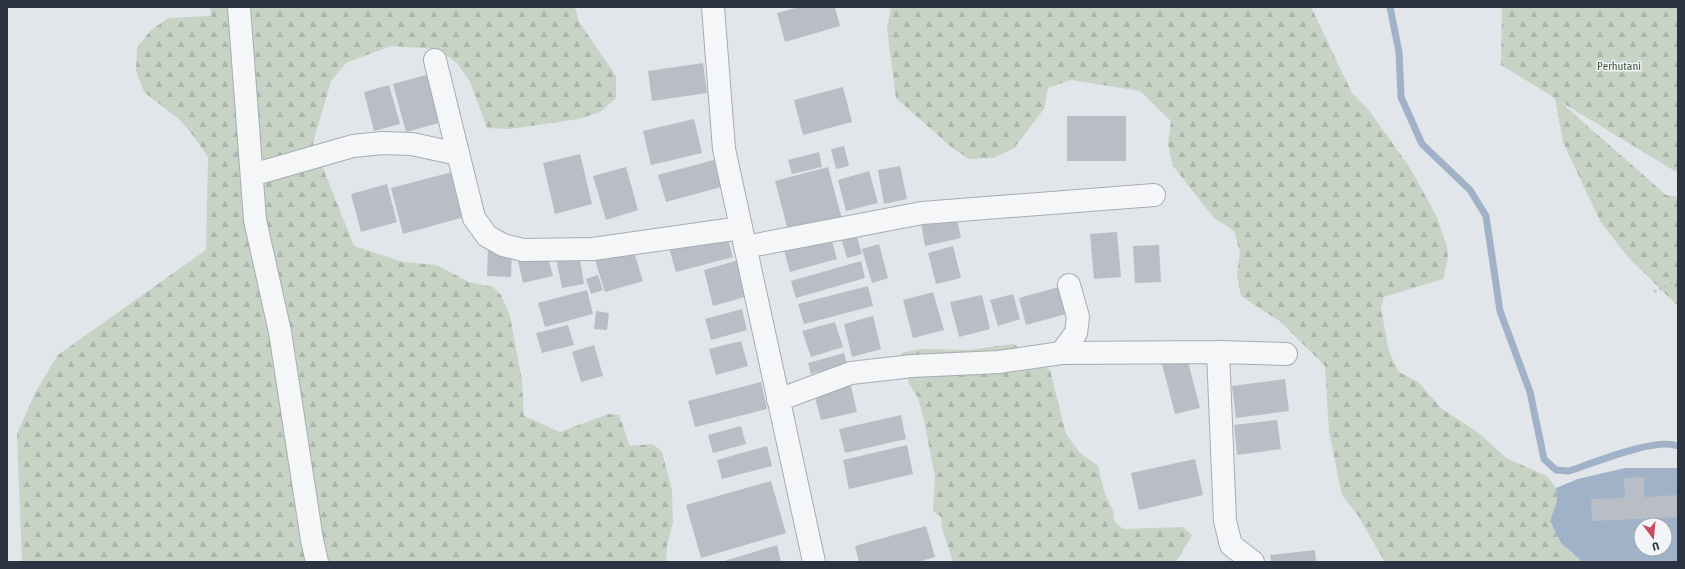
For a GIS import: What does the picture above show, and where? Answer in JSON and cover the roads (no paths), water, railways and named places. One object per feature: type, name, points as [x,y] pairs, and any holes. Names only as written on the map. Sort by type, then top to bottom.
[{"type":"street","points":[[240,7],[255,220],[280,332],[312,540],[317,562]]},
{"type":"street","points":[[714,7],[724,149],[814,562]]},
{"type":"street","points":[[435,60],[474,218],[487,236],[503,245],[523,250],[593,249],[743,238],[922,213],[1154,195]]},
{"type":"street","points":[[252,175],[353,146],[382,143],[412,144],[458,154]]},
{"type":"street","points":[[1061,353],[1076,333],[1078,318],[1069,285]]},
{"type":"street","points":[[778,400],[851,373],[912,366],[999,362],[1061,353],[1218,352],[1286,354]]},
{"type":"street","points":[[1218,352],[1225,521],[1231,545],[1253,562]]},
{"type":"water","points":[[1625,468],[1678,468],[1678,562],[1583,562],[1561,543],[1550,521],[1557,500],[1556,488],[1578,479]]},
{"type":"waterway","points":[[1390,7],[1399,52],[1401,97],[1422,144],[1470,190],[1486,216],[1500,311],[1530,392],[1544,459],[1556,470],[1569,471],[1608,457],[1640,448],[1668,444],[1678,446]]},
{"type":"park label","name":"Perhutani","points":[[1619,66]]}]
